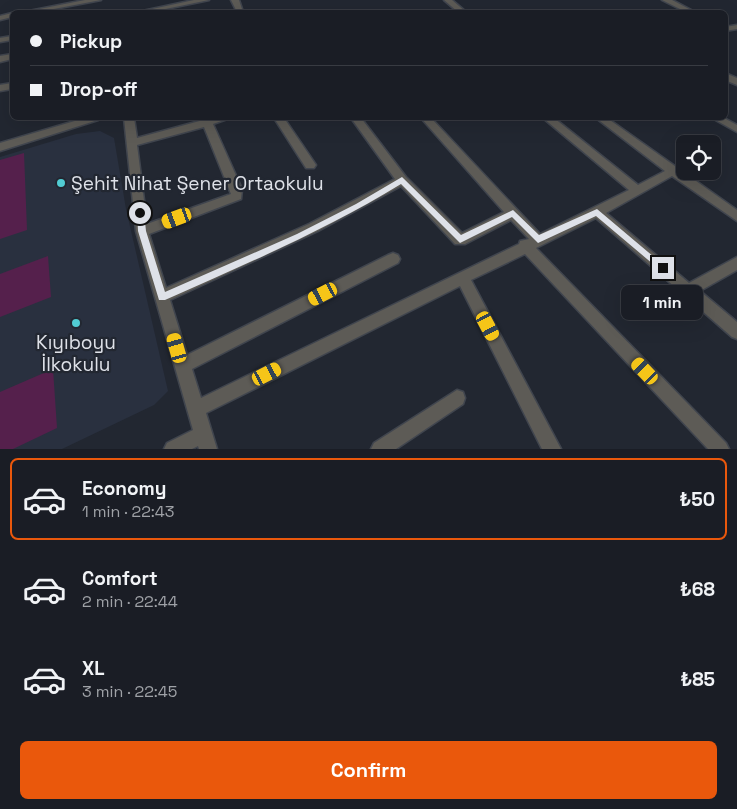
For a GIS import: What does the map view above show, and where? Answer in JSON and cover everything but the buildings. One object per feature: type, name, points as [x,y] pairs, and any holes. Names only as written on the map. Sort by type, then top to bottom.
[{"type":"street","points":[[40,10],[97,0]]},
{"type":"street","points":[[152,10],[205,0]]},
{"type":"street","points":[[448,0],[460,10]]},
{"type":"street","points":[[666,0],[687,10]]},
{"type":"street","points":[[0,147],[88,120]]},
{"type":"street","points":[[129,120],[142,231],[205,441],[173,449]]},
{"type":"street","points":[[131,143],[216,120]]},
{"type":"street","points":[[280,120],[310,165]]},
{"type":"street","points":[[357,120],[402,180],[460,240],[513,213]]},
{"type":"street","points":[[428,120],[513,213],[532,242],[720,449]]},
{"type":"street","points":[[550,120],[637,190]]},
{"type":"street","points":[[604,120],[673,172],[737,216]]},
{"type":"street","points":[[721,120],[737,129]]},
{"type":"street","points":[[142,231],[237,196],[236,189],[207,122]]},
{"type":"street","points":[[196,409],[532,242],[597,212],[673,172]]},
{"type":"street","points":[[162,297],[300,236],[358,206],[402,180]]},
{"type":"street","points":[[597,212],[737,332]]},
{"type":"street","points":[[182,366],[393,258]]},
{"type":"street","points":[[689,290],[737,263]]},
{"type":"street","points":[[462,277],[552,449]]},
{"type":"street","points":[[387,447],[457,398]]},
{"type":"shaded area","name":"Kıyıboyu İlkokulu","points":[[100,131],[114,138],[126,209],[168,391],[154,405],[62,449],[0,449],[0,157],[76,134]]},
{"type":"place","name":"Şehit Nihat Şener Ortaokulu","points":[[61,183]]},
{"type":"place","name":"Kıyıboyu İlkokulu","points":[[76,323]]},
{"type":"route","points":[[140,213],[142,231],[162,297],[300,236],[358,206],[402,180],[460,240],[513,213],[538,240],[597,212],[663,268]]}]
